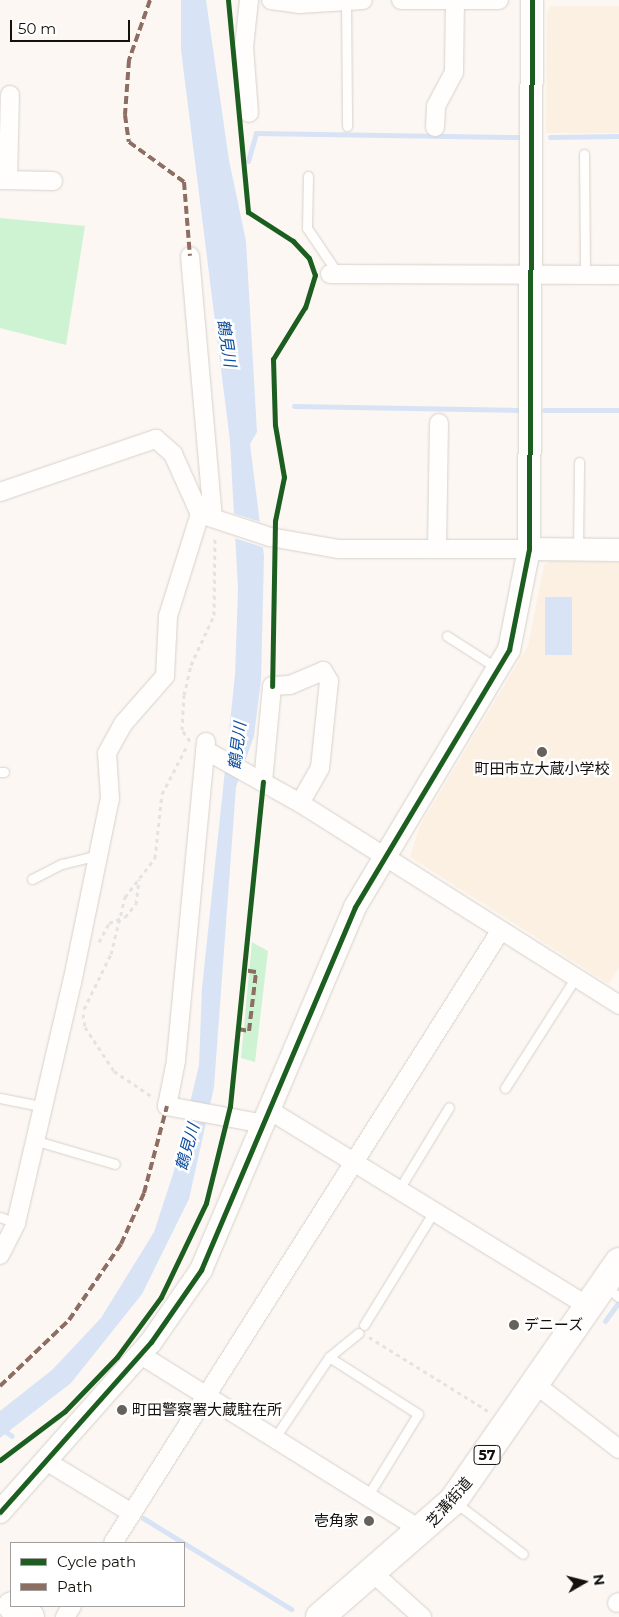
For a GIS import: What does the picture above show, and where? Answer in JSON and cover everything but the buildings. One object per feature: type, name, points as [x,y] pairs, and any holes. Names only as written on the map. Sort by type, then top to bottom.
[{"type":"main road","name":"芝溝街道","points":[[320,1617],[424,1531],[454,1501],[535,1384],[604,1296],[619,1262]]},
{"type":"main road","points":[[14,1607],[30,1617]]},
{"type":"street","points":[[249,0],[244,47],[249,114]]},
{"type":"street","points":[[270,0],[299,4],[363,0]]},
{"type":"street","points":[[401,0],[499,0]]},
{"type":"street","points":[[435,127],[436,106],[454,72],[455,0]]},
{"type":"street","points":[[0,1512],[141,1355],[205,1263],[335,949],[382,855],[499,669],[517,626],[530,549],[532,0]]},
{"type":"street","points":[[10,95],[4,180],[53,181]]},
{"type":"street","points":[[0,1255],[8,1220],[37,1141],[40,1106],[72,983],[95,856],[110,798],[107,753],[123,724],[165,676],[168,616],[210,518],[190,256]]},
{"type":"street","points":[[334,274],[619,276]]},
{"type":"street","points":[[437,549],[439,423]]},
{"type":"street","points":[[0,492],[156,439],[172,454],[210,518],[270,537],[314,547],[619,550]]},
{"type":"street","points":[[260,781],[272,686],[290,684],[323,671],[329,682],[320,768],[300,804]]},
{"type":"street","points":[[604,1296],[433,1213],[355,1165],[266,1117],[224,1117],[170,1107],[207,748],[300,804],[619,1004]]},
{"type":"street","points":[[113,1542],[355,1165],[501,930]]},
{"type":"street","points":[[141,1355],[424,1531]]},
{"type":"street","points":[[535,1384],[619,1450]]},
{"type":"street","points":[[46,1461],[132,1513]]},
{"type":"street","points":[[373,1573],[422,1617]]},
{"type":"lane","points":[[346,0],[348,126]]},
{"type":"lane","points":[[584,154],[585,275]]},
{"type":"lane","points":[[308,176],[307,228],[334,274]]},
{"type":"lane","points":[[578,549],[579,462]]},
{"type":"lane","points":[[447,636],[499,669]]},
{"type":"lane","points":[[32,879],[62,864],[95,856]]},
{"type":"lane","points":[[505,1088],[576,977]]},
{"type":"lane","points":[[0,1098],[40,1106]]},
{"type":"lane","points":[[398,1191],[449,1107]]},
{"type":"lane","points":[[37,1141],[115,1164]]},
{"type":"lane","points":[[274,1438],[329,1357],[361,1330],[433,1213]]},
{"type":"lane","points":[[329,1357],[418,1414],[367,1497]]},
{"type":"lane","points":[[454,1501],[523,1554]]},
{"type":"path","points":[[83,1011],[111,954],[125,897],[155,858],[162,794],[190,741],[182,730],[186,684],[211,627],[216,603],[210,518]]},
{"type":"path","points":[[94,951],[109,923],[118,920],[136,904],[139,878]]},
{"type":"path","points":[[82,997],[85,1027],[114,1071],[170,1107]]},
{"type":"path","points":[[361,1330],[508,1424]]},
{"type":"shaded area","points":[[551,6],[619,6],[619,133],[546,133],[547,12]]},
{"type":"shaded area","name":"町田市立大蔵小学校","points":[[550,561],[619,562],[619,967],[609,984],[410,857],[420,826],[528,646],[544,565]]},
{"type":"green space","points":[[0,218],[85,226],[66,345],[0,328]]},
{"type":"green space","points":[[252,942],[268,951],[255,1062],[241,1058]]},
{"type":"water","name":"鶴見川","points":[[181,0],[206,0],[229,160],[246,241],[257,432],[250,444],[264,556],[261,680],[254,736],[236,787],[214,1087],[189,1199],[142,1294],[71,1383],[0,1438],[0,1411],[52,1370],[101,1318],[154,1232],[173,1174],[199,1065],[202,988],[235,675],[238,589],[230,441],[181,50]]},
{"type":"water","points":[[545,597],[572,597],[572,655],[545,655]]},
{"type":"pier","points":[[232,513],[261,522],[265,548],[234,538]]},
{"type":"waterway","points":[[248,161],[256,133],[518,137]]},
{"type":"waterway","points":[[550,137],[619,136]]},
{"type":"waterway","points":[[294,406],[518,410]]},
{"type":"waterway","points":[[544,410],[619,410]]},
{"type":"waterway","points":[[605,1321],[618,1303]]},
{"type":"waterway","points":[[0,1428],[12,1436]]},
{"type":"waterway","points":[[143,1518],[182,1542]]},
{"type":"waterway","points":[[185,1544],[291,1609]]},
{"type":"marked path","points":[[150,0],[129,60],[125,115],[129,142],[184,182],[190,256]]},
{"type":"marked path","points":[[238,1029],[249,1031],[256,972],[243,970]]},
{"type":"marked path","points":[[0,1386],[69,1320],[121,1244],[144,1193],[167,1106]]},
{"type":"cycle path","points":[[228,0],[248,212],[293,241],[309,258],[315,275],[305,307],[273,359],[275,425],[284,477],[275,521],[272,686]]},
{"type":"cycle path","points":[[0,1512],[151,1342],[201,1270],[355,907],[509,650],[529,549],[532,0]]},
{"type":"cycle path","points":[[0,1460],[65,1411],[117,1357],[161,1297],[206,1203],[230,1106],[263,782]]},
{"type":"place","name":"町田市立大蔵小学校","points":[[542,752]]},
{"type":"place","name":"デニーズ","points":[[514,1325]]},
{"type":"place","name":"町田警察署大蔵駐在所","points":[[122,1410]]},
{"type":"place","name":"壱角家","points":[[369,1521]]}]
